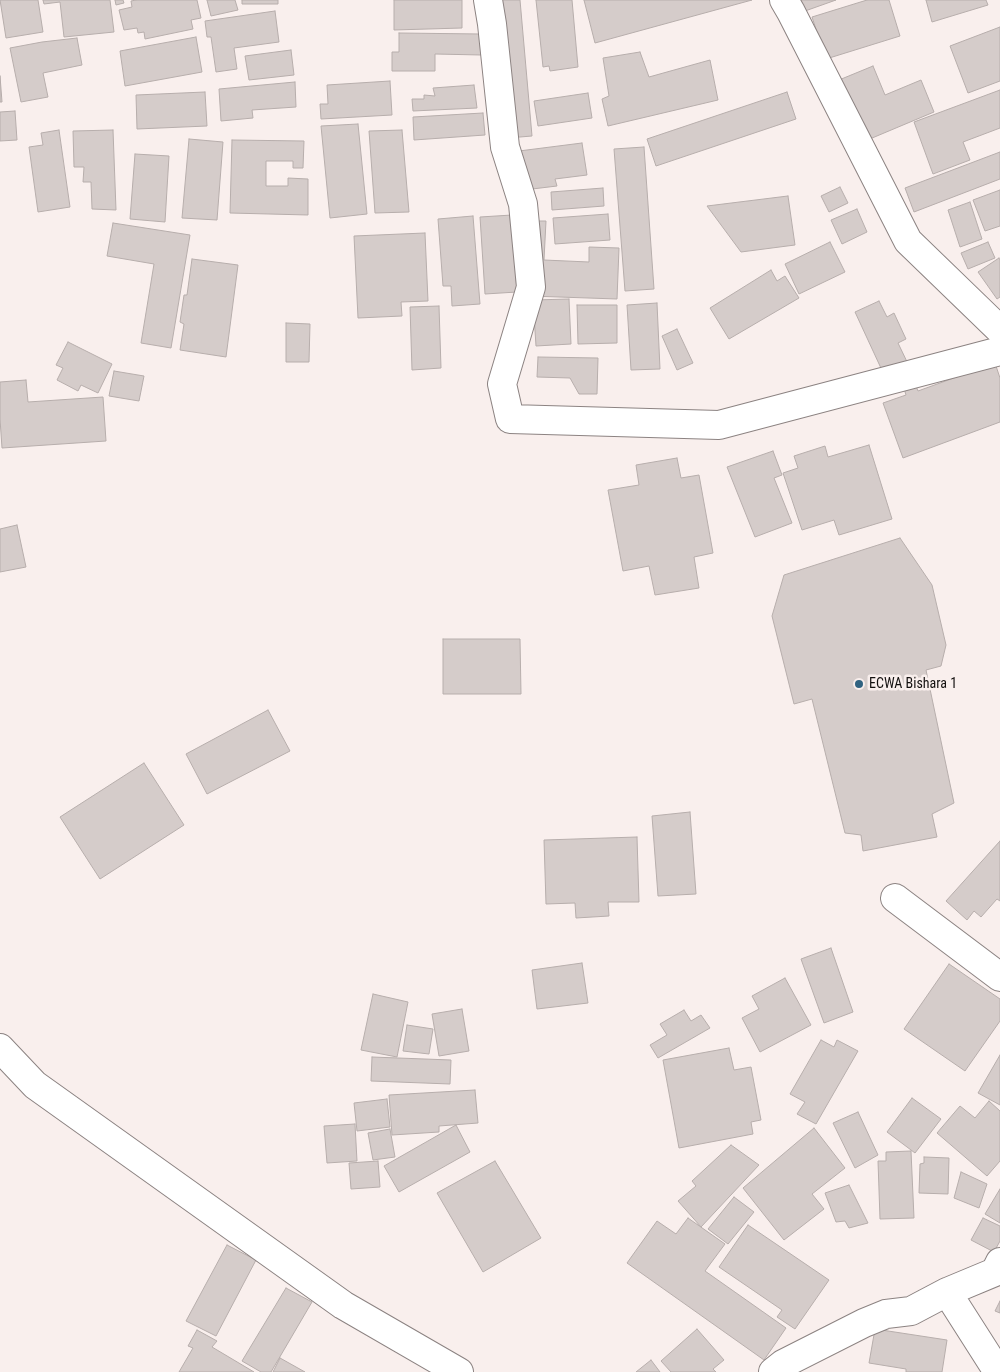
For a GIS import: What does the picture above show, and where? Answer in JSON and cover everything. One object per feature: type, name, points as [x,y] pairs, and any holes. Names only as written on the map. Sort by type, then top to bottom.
[{"type":"street","points":[[488,0],[505,147],[523,204],[531,287],[502,384],[510,418],[719,425],[1000,351]]},
{"type":"street","points":[[784,0],[908,241],[1000,330]]},
{"type":"street","points":[[895,898],[1000,977]]},
{"type":"street","points":[[0,1048],[35,1085],[343,1305],[459,1372]]},
{"type":"street","points":[[773,1372],[782,1364],[864,1323],[886,1314],[911,1311],[946,1292],[995,1272],[1000,1262]]},
{"type":"street","points":[[946,1292],[998,1372]]},
{"type":"building","points":[[0,0],[38,0],[43,32],[6,38]]},
{"type":"building","points":[[43,0],[110,0],[114,32],[64,37],[60,2],[44,4]]},
{"type":"building","points":[[115,0],[123,0],[124,3],[116,5]]},
{"type":"building","points":[[197,0],[201,18],[191,20],[193,29],[145,39],[144,32],[138,33],[137,28],[124,30],[119,10],[132,7],[131,1]]},
{"type":"building","points":[[207,0],[235,0],[238,10],[211,16]]},
{"type":"building","points":[[242,0],[278,0],[278,4],[242,4]]},
{"type":"building","points":[[394,0],[462,0],[462,28],[394,30]]},
{"type":"building","points":[[495,0],[520,0],[532,136],[508,138]]},
{"type":"building","points":[[536,0],[572,0],[578,67],[550,71],[549,66],[543,67]]},
{"type":"building","points":[[584,0],[752,0],[595,43]]},
{"type":"building","points":[[801,0],[836,0],[805,11]]},
{"type":"building","points":[[867,0],[889,0],[900,36],[826,59],[812,17]]},
{"type":"building","points":[[926,0],[986,0],[988,5],[932,22]]},
{"type":"building","points":[[275,11],[279,42],[234,48],[237,69],[216,72],[211,37],[207,37],[205,21]]},
{"type":"building","points":[[1000,27],[1000,81],[968,93],[950,46]]},
{"type":"building","points":[[399,33],[481,34],[481,55],[435,54],[435,71],[392,71],[392,52],[399,52]]},
{"type":"building","points":[[196,37],[202,72],[125,86],[120,51]]},
{"type":"building","points":[[77,38],[82,65],[43,73],[48,97],[21,102],[10,48]]},
{"type":"building","points":[[291,50],[294,75],[249,80],[245,56]]},
{"type":"building","points":[[640,52],[649,77],[710,60],[718,100],[608,126],[602,99],[609,96],[603,58]]},
{"type":"building","points":[[873,66],[885,95],[921,80],[934,112],[865,141],[839,80]]},
{"type":"building","points":[[0,76],[2,102],[0,102]]},
{"type":"building","points":[[390,81],[392,115],[321,119],[320,104],[328,104],[327,85]]},
{"type":"building","points":[[295,82],[296,107],[252,110],[253,118],[221,121],[219,89]]},
{"type":"building","points":[[474,85],[477,108],[413,111],[412,99],[424,99],[424,95],[435,96],[433,88]]},
{"type":"building","points":[[1000,90],[1000,128],[963,142],[970,160],[933,174],[914,122]]},
{"type":"building","points":[[205,92],[207,126],[137,129],[136,95]]},
{"type":"building","points":[[787,92],[796,119],[656,166],[647,139]]},
{"type":"building","points":[[588,93],[592,118],[538,126],[534,101]]},
{"type":"building","points":[[15,111],[17,140],[0,141],[0,112]]},
{"type":"building","points":[[483,113],[485,135],[414,140],[413,117]]},
{"type":"building","points":[[358,124],[367,214],[330,218],[321,126]]},
{"type":"building","points":[[59,130],[70,207],[38,212],[29,147],[43,145],[41,133]]},
{"type":"building","points":[[113,130],[116,210],[92,209],[91,182],[83,182],[84,167],[74,167],[73,131]]},
{"type":"building","points":[[402,130],[409,212],[375,213],[369,131]]},
{"type":"building","points":[[189,139],[223,142],[217,220],[182,218]]},
{"type":"building","points":[[232,140],[304,141],[303,168],[293,168],[293,161],[266,161],[266,186],[288,186],[288,178],[308,179],[308,215],[230,213]]},
{"type":"building","points":[[582,143],[587,175],[555,179],[557,186],[524,190],[519,151]]},
{"type":"building","points":[[644,147],[654,289],[625,291],[614,149]]},
{"type":"building","points":[[1000,152],[1000,179],[914,212],[905,188]]},
{"type":"building","points":[[135,154],[169,156],[165,222],[130,219]]},
{"type":"building","points":[[840,187],[848,203],[829,212],[821,196]]},
{"type":"building","points":[[603,188],[604,206],[552,210],[551,192]]},
{"type":"building","points":[[1000,190],[1000,226],[985,231],[973,200]]},
{"type":"building","points":[[788,196],[795,245],[741,252],[707,206]]},
{"type":"building","points":[[970,202],[982,239],[960,247],[948,210]]},
{"type":"building","points":[[857,209],[867,232],[842,244],[831,220]]},
{"type":"building","points":[[608,214],[610,240],[555,244],[553,218]]},
{"type":"building","points":[[512,215],[517,292],[485,294],[480,217]]},
{"type":"building","points":[[473,216],[480,304],[452,306],[451,286],[443,286],[438,219]]},
{"type":"building","points":[[532,221],[546,221],[544,260],[589,262],[589,247],[619,248],[617,299],[530,296]]},
{"type":"building","points":[[113,223],[190,235],[171,348],[141,343],[154,264],[107,256]]},
{"type":"building","points":[[425,233],[428,301],[401,302],[402,316],[358,318],[354,236]]},
{"type":"building","points":[[830,242],[845,272],[799,294],[785,264]]},
{"type":"building","points":[[988,242],[995,258],[968,269],[961,253]]},
{"type":"building","points":[[999,258],[1000,297],[997,299],[978,272]]},
{"type":"building","points":[[192,259],[238,265],[226,357],[180,350],[184,324],[180,322],[184,295],[187,295]]},
{"type":"building","points":[[771,270],[777,281],[785,276],[799,298],[729,339],[710,308]]},
{"type":"building","points":[[569,299],[571,344],[536,346],[533,300]]},
{"type":"building","points":[[879,301],[887,317],[894,313],[906,339],[898,343],[910,368],[886,379],[855,312]]},
{"type":"building","points":[[657,303],[660,369],[631,370],[627,305]]},
{"type":"building","points":[[577,305],[617,305],[617,343],[578,344]]},
{"type":"building","points":[[439,306],[441,368],[412,370],[410,307]]},
{"type":"building","points":[[286,323],[310,324],[309,362],[286,362]]},
{"type":"building","points":[[677,329],[693,363],[677,370],[662,336]]},
{"type":"building","points":[[68,342],[112,364],[98,393],[81,385],[78,391],[57,380],[63,368],[56,365]]},
{"type":"building","points":[[538,357],[598,358],[597,394],[579,394],[570,378],[537,377]]},
{"type":"building","points":[[995,363],[1000,378],[1000,422],[903,458],[883,403],[906,395],[903,385],[914,381],[918,391]]},
{"type":"building","points":[[114,371],[144,376],[139,401],[109,396]]},
{"type":"building","points":[[26,380],[28,402],[103,397],[106,441],[2,448],[0,382]]},
{"type":"building","points":[[869,445],[892,519],[839,535],[834,520],[802,530],[783,473],[798,468],[794,456],[825,446],[828,457]]},
{"type":"building","points":[[773,451],[782,475],[774,478],[792,523],[755,537],[727,467]]},
{"type":"building","points":[[677,458],[681,478],[699,475],[713,553],[694,557],[699,588],[655,595],[649,566],[623,571],[608,490],[639,485],[636,465]]},
{"type":"building","points":[[17,525],[26,567],[0,572],[0,529]]},
{"type":"building","name":"ECWA Bishara 1","points":[[900,538],[932,585],[946,645],[941,666],[926,670],[954,803],[932,814],[937,837],[863,851],[861,835],[845,833],[812,699],[794,704],[772,616],[784,575]]},
{"type":"building","points":[[443,639],[520,639],[521,694],[443,694]]},
{"type":"building","points":[[268,710],[290,751],[207,794],[186,754]]},
{"type":"building","points":[[144,763],[184,825],[100,879],[60,817]]},
{"type":"building","points":[[690,812],[696,894],[658,896],[652,816]]},
{"type":"building","points":[[637,837],[639,902],[608,902],[609,916],[576,918],[575,903],[546,904],[544,840]]},
{"type":"building","points":[[1000,841],[1000,901],[997,899],[981,917],[974,911],[967,920],[946,901]]},
{"type":"building","points":[[831,948],[853,1012],[824,1023],[801,959]]},
{"type":"building","points":[[582,963],[588,1003],[537,1009],[532,970]]},
{"type":"building","points":[[949,964],[1000,999],[1000,1021],[965,1071],[904,1029]]},
{"type":"building","points":[[785,978],[811,1025],[760,1052],[742,1018],[759,1009],[752,996]]},
{"type":"building","points":[[373,994],[408,1002],[397,1057],[361,1050]]},
{"type":"building","points":[[462,1009],[469,1051],[439,1056],[432,1014]]},
{"type":"building","points":[[684,1010],[691,1021],[701,1015],[710,1028],[658,1058],[650,1045],[667,1035],[660,1024]]},
{"type":"building","points":[[407,1025],[433,1029],[429,1054],[403,1051]]},
{"type":"building","points":[[821,1040],[834,1047],[837,1040],[858,1051],[816,1124],[797,1114],[805,1102],[790,1094]]},
{"type":"building","points":[[729,1048],[734,1070],[751,1067],[761,1120],[751,1122],[753,1134],[679,1148],[663,1060]]},
{"type":"building","points":[[1000,1055],[1000,1105],[978,1093]]},
{"type":"building","points":[[372,1057],[451,1060],[450,1084],[371,1081]]},
{"type":"building","points":[[475,1090],[478,1123],[439,1126],[439,1132],[392,1135],[389,1095]]},
{"type":"building","points":[[912,1098],[941,1119],[915,1153],[887,1132]]},
{"type":"building","points":[[387,1099],[390,1127],[357,1131],[354,1103]]},
{"type":"building","points":[[989,1101],[1000,1111],[1000,1161],[987,1176],[937,1133],[960,1106],[975,1118]]},
{"type":"building","points":[[858,1112],[878,1155],[855,1168],[833,1123]]},
{"type":"building","points":[[355,1124],[357,1161],[327,1163],[324,1126]]},
{"type":"building","points":[[456,1125],[470,1152],[399,1192],[384,1166]]},
{"type":"building","points":[[814,1128],[845,1168],[812,1194],[824,1209],[784,1240],[743,1188]]},
{"type":"building","points":[[390,1129],[395,1157],[373,1160],[368,1133]]},
{"type":"building","points":[[731,1145],[759,1165],[701,1227],[678,1201],[696,1186],[692,1181]]},
{"type":"building","points":[[911,1151],[914,1218],[880,1219],[878,1161],[886,1161],[886,1152]]},
{"type":"building","points":[[924,1157],[949,1158],[948,1194],[919,1193],[920,1164],[924,1163]]},
{"type":"building","points":[[378,1161],[380,1187],[351,1189],[349,1163]]},
{"type":"building","points":[[495,1161],[541,1238],[483,1272],[437,1193]]},
{"type":"building","points":[[961,1172],[987,1184],[979,1208],[954,1198]]},
{"type":"building","points":[[849,1185],[868,1223],[849,1228],[845,1221],[836,1222],[825,1193]]},
{"type":"building","points":[[1000,1189],[1000,1223],[985,1214]]},
{"type":"building","points":[[734,1197],[754,1212],[728,1244],[708,1229]]},
{"type":"building","points":[[688,1218],[725,1244],[705,1271],[786,1328],[764,1360],[627,1263],[657,1221],[676,1234]]},
{"type":"building","points":[[983,1218],[1000,1226],[1000,1241],[994,1252],[971,1240]]},
{"type":"building","points":[[748,1225],[829,1280],[795,1329],[777,1317],[782,1310],[719,1267]]},
{"type":"building","points":[[227,1245],[256,1260],[216,1336],[186,1321]]},
{"type":"building","points":[[286,1288],[312,1302],[271,1372],[261,1372],[242,1361]]},
{"type":"building","points":[[1000,1301],[1000,1313],[995,1311]]},
{"type":"building","points":[[697,1329],[724,1360],[713,1369],[716,1372],[671,1372],[661,1361]]},
{"type":"building","points":[[875,1329],[947,1340],[942,1372],[906,1372],[906,1369],[869,1363]]},
{"type":"building","points":[[197,1330],[217,1341],[212,1347],[254,1372],[179,1372],[193,1348],[188,1346]]},
{"type":"building","points":[[280,1358],[305,1372],[273,1372]]},
{"type":"building","points":[[651,1360],[660,1372],[636,1372]]},
{"type":"place","name":"ECWA Bishara 1","points":[[859,684]]}]
